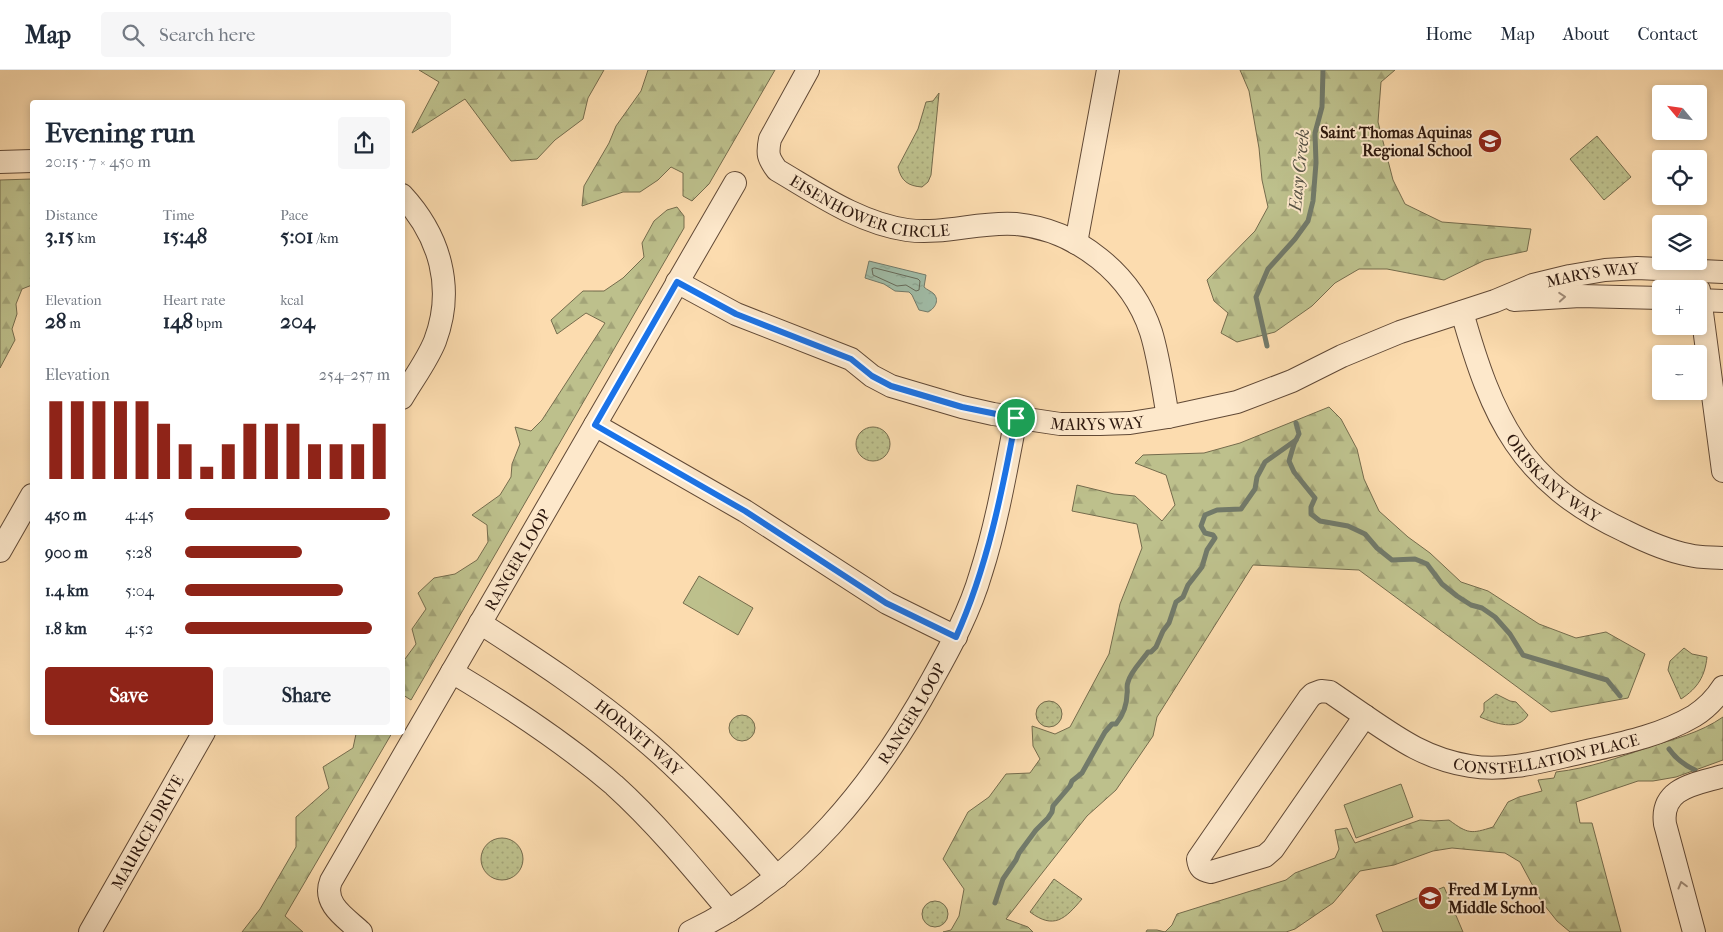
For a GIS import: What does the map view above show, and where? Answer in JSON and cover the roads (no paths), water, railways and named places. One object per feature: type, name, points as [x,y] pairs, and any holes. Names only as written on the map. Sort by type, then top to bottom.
[{"type":"street","name":"EISENHOWER CIRCLE","points":[[808,70],[770,139],[768,152],[770,160],[777,170],[855,215],[881,224],[908,230],[935,232],[1016,224],[1058,234],[1097,256],[1116,273],[1132,292],[1144,314],[1151,333],[1168,417]]},
{"type":"street","points":[[1076,243],[1108,70]]},
{"type":"street","points":[[0,162],[30,161]]},
{"type":"street","name":"RANGER LOOP","points":[[361,932],[333,906],[329,896],[329,886],[735,183]]},
{"type":"street","points":[[405,198],[416,210],[428,230],[438,252],[443,275],[441,318],[435,341],[405,393]]},
{"type":"street","name":"MARYS WAY","points":[[677,282],[736,314],[851,359],[872,376],[891,386],[962,407],[1016,418],[1060,424],[1100,424],[1130,423],[1222,406],[1292,381],[1342,356],[1400,332],[1495,301],[1533,285],[1579,274],[1637,268],[1670,280]]},
{"type":"street","name":"MARYS WAY","points":[[1707,284],[1723,272]]},
{"type":"street","name":"MARYS WAY","points":[[1707,294],[1723,301]]},
{"type":"street","name":"MARYS WAY","points":[[1495,301],[1580,296],[1652,298]]},
{"type":"street","name":"ORISKANY WAY","points":[[1462,312],[1474,355],[1503,425],[1534,468],[1558,491],[1604,522],[1651,543],[1688,556],[1723,558]]},
{"type":"street","points":[[1704,335],[1723,471]]},
{"type":"street","name":"RANGER LOOP","points":[[690,932],[729,911],[778,877],[794,863],[831,826],[859,794],[913,715],[956,637],[981,574],[1016,418]]},
{"type":"street","points":[[595,425],[745,511],[886,603],[956,637]]},
{"type":"street","points":[[0,552],[30,499]]},
{"type":"street","name":"HORNET WAY","points":[[480,624],[546,665],[590,696],[643,739],[702,795],[778,877]]},
{"type":"street","points":[[452,672],[524,716],[567,747],[614,786],[643,813],[729,911]]},
{"type":"street","name":"CONSTELLATION PLACE","points":[[1365,716],[1273,849],[1265,856],[1211,872],[1203,871],[1199,866],[1198,859],[1313,694],[1321,691],[1330,692],[1408,745],[1426,754],[1471,766],[1498,768],[1526,765],[1643,738],[1667,730],[1707,706],[1723,687]]},
{"type":"street","name":"MAURICE DRIVE","points":[[90,932],[202,735]]},
{"type":"street","points":[[1694,932],[1664,817],[1666,806],[1672,796],[1683,788],[1723,776]]},
{"type":"water","points":[[869,261],[926,275],[924,287],[936,297],[934,307],[928,312],[919,310],[909,292],[895,291],[884,284],[865,278]]},
{"type":"waterway","name":"Easy Creek","points":[[1267,346],[1256,297],[1268,269],[1295,239],[1308,221],[1313,201],[1316,163],[1315,133],[1322,107],[1323,70]]},
{"type":"waterway","name":"Easy Creek","points":[[1296,423],[1299,434],[1289,461],[1294,472],[1315,498],[1311,507],[1311,514],[1320,521],[1348,526],[1365,534],[1377,548],[1392,560],[1415,559],[1427,564],[1442,584],[1457,596],[1471,605],[1482,608],[1495,617],[1510,634],[1523,655],[1607,680],[1620,696]]},
{"type":"waterway","points":[[995,903],[1003,879],[1019,853],[1036,830],[1048,818],[1053,806],[1072,781],[1082,773],[1105,732],[1112,724],[1116,724],[1121,717],[1127,698],[1127,684],[1131,674],[1148,652],[1151,652],[1156,647],[1169,623],[1176,602],[1183,597],[1188,585],[1202,567],[1207,550],[1215,538],[1213,535],[1205,533],[1201,526],[1205,515],[1217,510],[1241,509],[1255,489],[1257,477],[1265,462],[1296,440]]},
{"type":"waterway","name":"Easy Creek","points":[[1669,749],[1680,761],[1695,770]]},
{"type":"place","name":"Saint Thomas Aquinas Regional School","points":[[1490,141]]},
{"type":"place","name":"Fred M Lynn Middle School","points":[[1430,898]]}]
